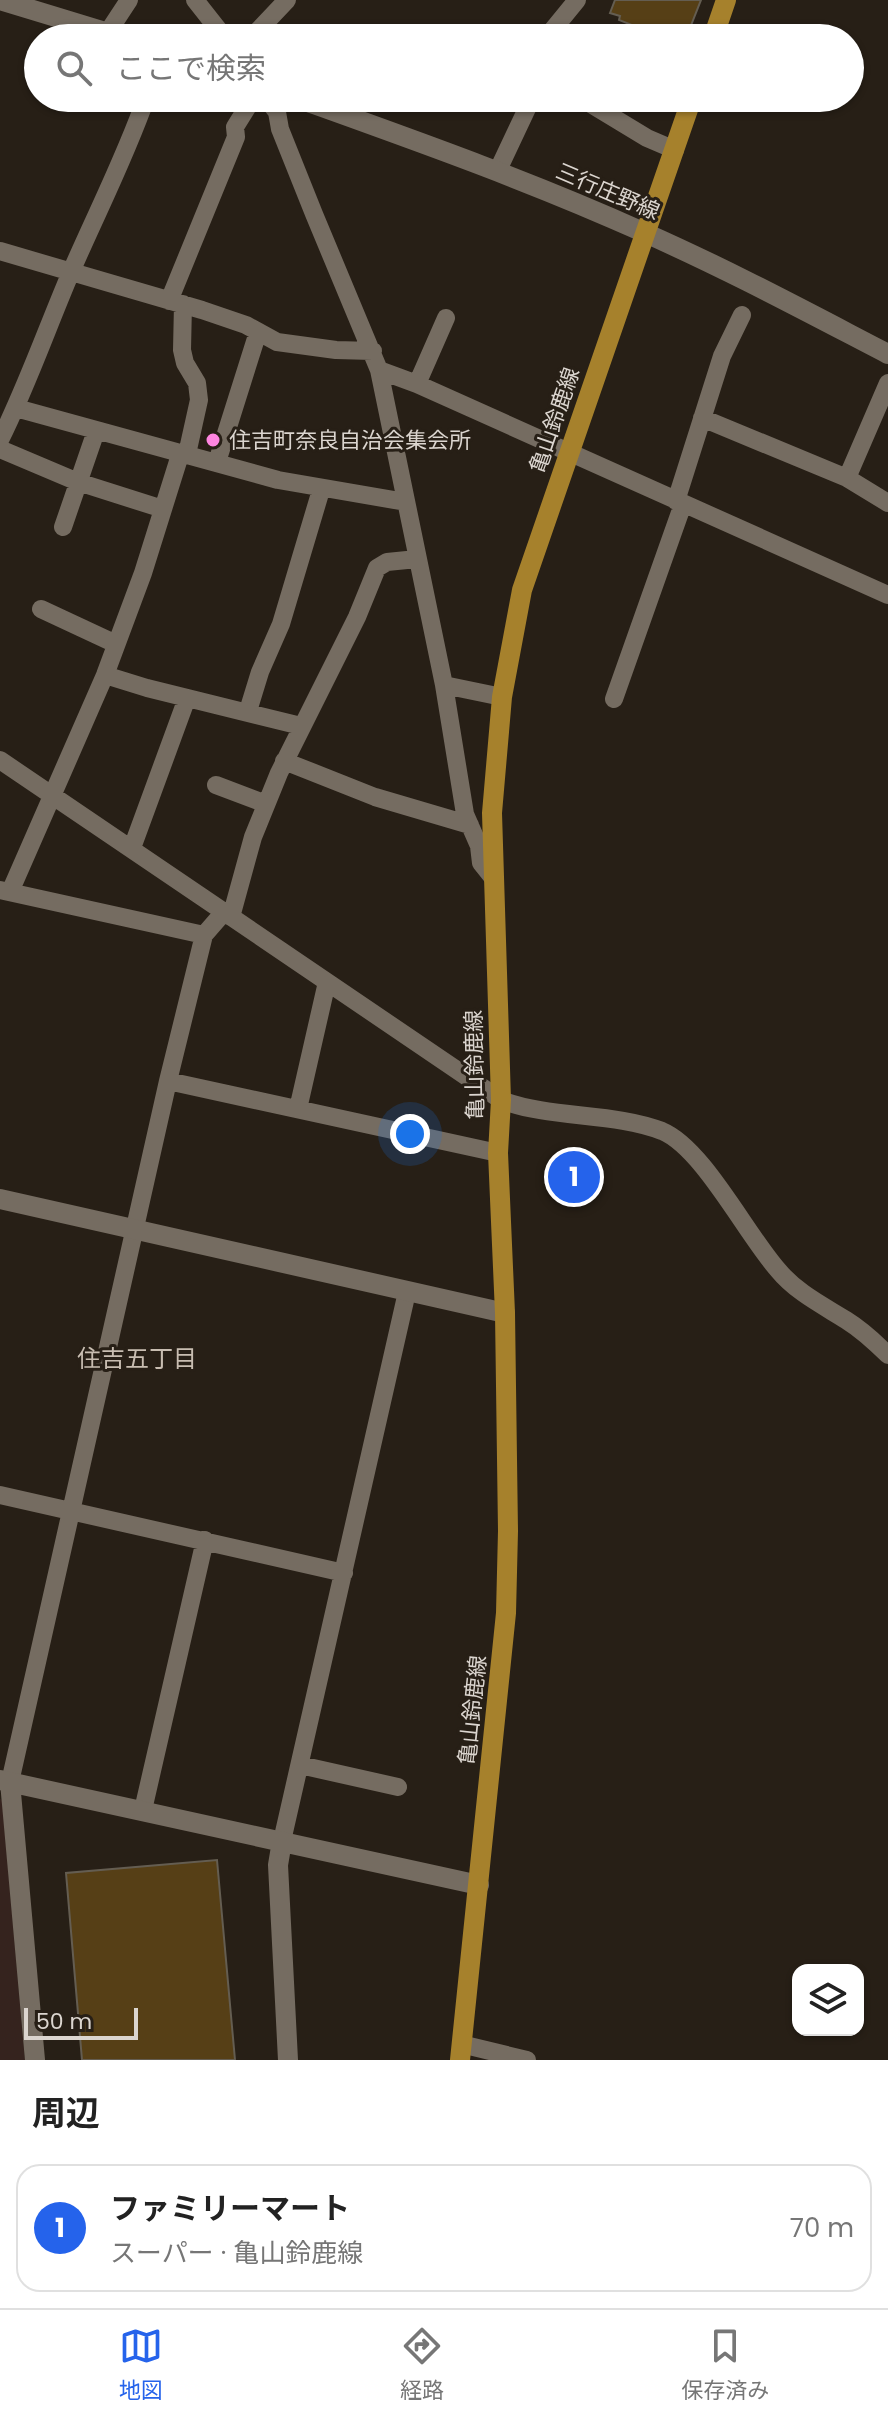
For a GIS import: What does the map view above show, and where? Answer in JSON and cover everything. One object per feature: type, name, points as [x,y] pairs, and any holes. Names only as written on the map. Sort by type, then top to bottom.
[{"type":"main road","points":[[718,24],[726,0]]},
{"type":"main road","name":"亀山鈴鹿線","points":[[461,2052],[506,1613],[505,1313],[498,1153],[501,1100],[492,813],[502,697],[522,590],[687,112]]},
{"type":"street","points":[[0,0],[80,24]]},
{"type":"street","points":[[121,24],[129,0]]},
{"type":"street","points":[[195,0],[214,24]]},
{"type":"street","points":[[264,24],[287,0]]},
{"type":"street","points":[[557,24],[577,0]]},
{"type":"street","points":[[0,440],[141,112]]},
{"type":"street","points":[[204,935],[5,891],[53,795],[105,675],[184,454],[199,400],[197,383],[185,363],[176,302],[236,137],[235,127],[244,112]]},
{"type":"street","points":[[277,112],[280,129],[379,370],[444,685],[465,814],[479,846],[481,863],[493,878]]},
{"type":"street","name":"三行庄野線","points":[[336,112],[498,170],[645,232],[752,283],[888,354]]},
{"type":"street","points":[[498,170],[525,112]]},
{"type":"street","points":[[604,112],[647,138],[675,150]]},
{"type":"street","points":[[0,251],[176,302],[246,325],[277,342],[336,350],[373,351]]},
{"type":"street","points":[[614,699],[679,502],[722,356],[742,315]]},
{"type":"street","points":[[417,384],[446,318]]},
{"type":"street","points":[[217,462],[258,332]]},
{"type":"street","points":[[379,370],[417,384],[888,595]]},
{"type":"street","points":[[847,478],[888,383]]},
{"type":"street","points":[[10,412],[96,431],[321,490],[406,502]]},
{"type":"street","points":[[702,418],[847,478],[888,503]]},
{"type":"street","points":[[63,527],[96,431]]},
{"type":"street","points":[[0,449],[78,482],[163,509]]},
{"type":"street","points":[[248,711],[260,672],[281,624],[321,490]]},
{"type":"street","points":[[35,2060],[5,1781],[204,935],[227,914],[253,837],[284,761],[357,617],[377,568],[387,562],[417,559]]},
{"type":"street","points":[[41,609],[116,644]]},
{"type":"street","points":[[105,675],[301,726]]},
{"type":"street","points":[[444,685],[502,697]]},
{"type":"street","points":[[132,848],[187,698]]},
{"type":"street","points":[[0,760],[501,1100],[523,1109],[597,1118],[663,1132],[693,1153],[751,1236],[790,1283],[858,1328],[888,1355]]},
{"type":"street","points":[[284,761],[375,797],[470,825]]},
{"type":"street","points":[[216,785],[266,804]]},
{"type":"street","points":[[298,1109],[327,982]]},
{"type":"street","points":[[168,1081],[498,1153]]},
{"type":"street","points":[[0,1199],[505,1313]]},
{"type":"street","points":[[288,2060],[278,1865],[407,1292]]},
{"type":"street","points":[[0,1495],[344,1573]]},
{"type":"street","points":[[143,1810],[205,1540]]},
{"type":"street","points":[[300,1765],[398,1787]]},
{"type":"street","points":[[5,1781],[479,1885]]},
{"type":"street","points":[[461,2052],[527,2060]]},
{"type":"shaded area","points":[[2,1800],[25,2060],[0,2060]]},
{"type":"building","points":[[615,0],[701,0],[692,24],[629,24],[610,13]]},
{"type":"building","points":[[588,1157],[588,1197],[560,1197],[560,1158]]},
{"type":"building","points":[[217,1860],[235,2060],[82,2060],[66,1873]]},
{"type":"place","name":"住吉町奈良自治会集会所","points":[[213,440]]},
{"type":"place","name":"ファミリーマート","points":[[574,1177]]},
{"type":"district","name":"住吉五丁目","points":[[137,1359]]}]
